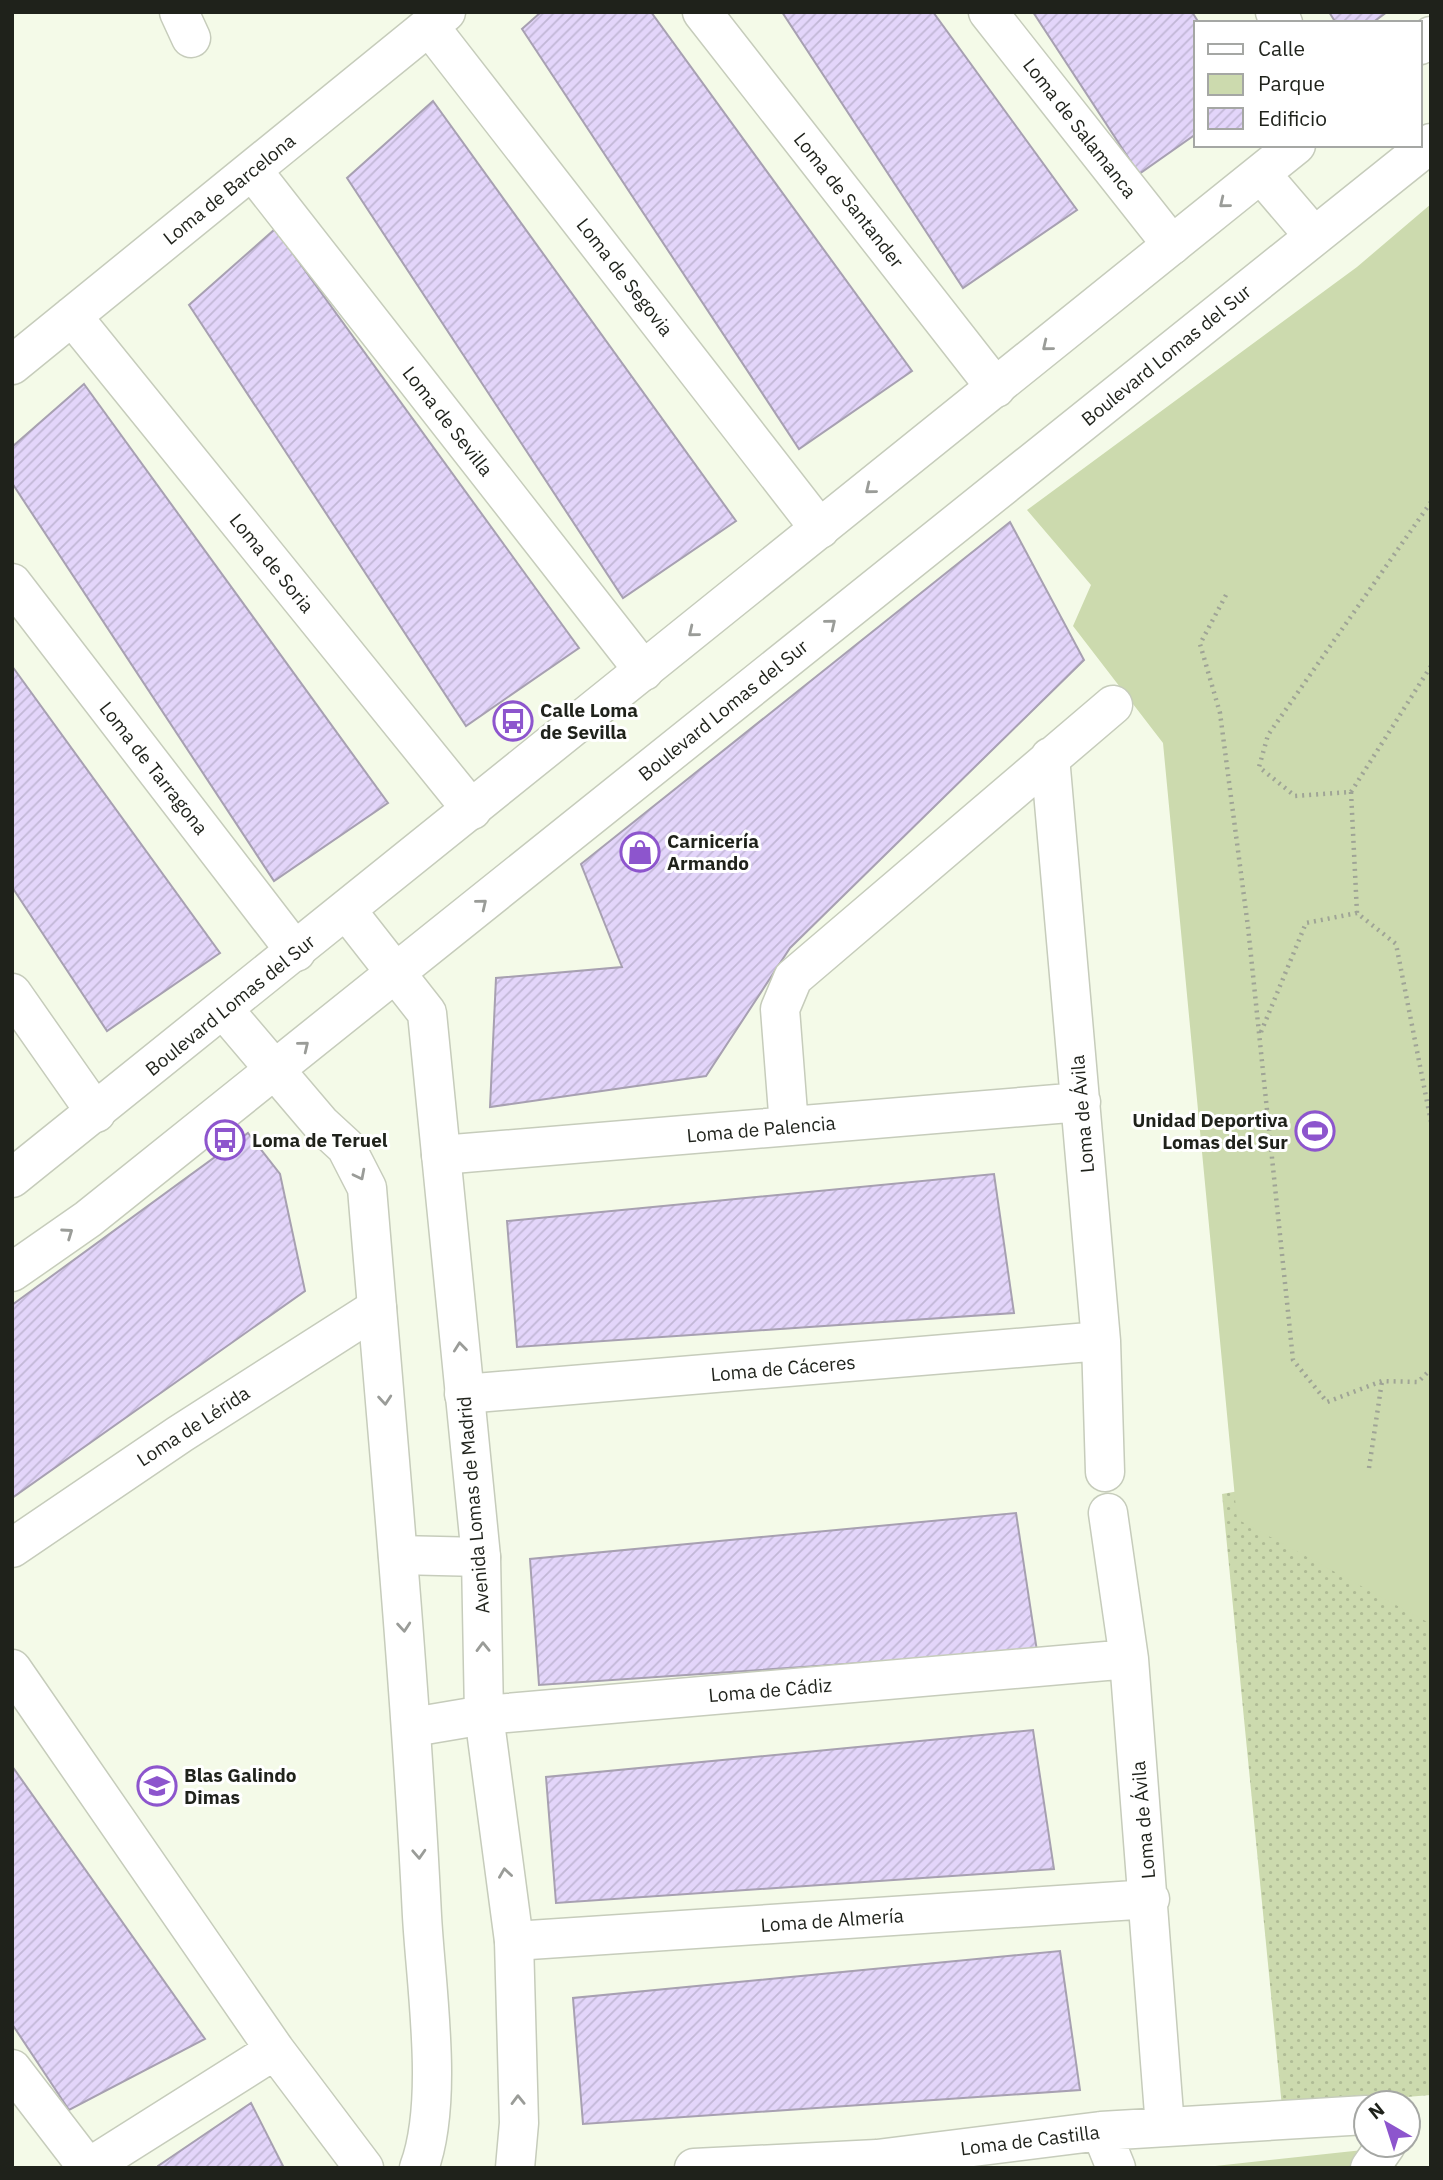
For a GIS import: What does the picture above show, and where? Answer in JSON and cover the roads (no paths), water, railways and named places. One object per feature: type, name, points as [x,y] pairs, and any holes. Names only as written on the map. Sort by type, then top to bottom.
[{"type":"street","name":"Loma de Santander","points":[[702,12],[996,388]]},
{"type":"street","name":"Loma de Salamanca","points":[[988,12],[1172,245]]},
{"type":"street","name":"Loma de Barcelona","points":[[12,365],[437,19]]},
{"type":"street","name":"Loma de Segovia","points":[[437,19],[820,529]]},
{"type":"street","name":"Boulevard Lomas del Sur","points":[[12,1272],[89,1219],[1431,143]]},
{"type":"street","name":"Boulevard Lomas del Sur","points":[[12,1178],[1294,147]]},
{"type":"street","name":"Loma de Sevilla","points":[[251,170],[644,671]]},
{"type":"street","points":[[1261,174],[1314,236]]},
{"type":"street","name":"Loma de Soria","points":[[72,316],[472,810]]},
{"type":"street","name":"Loma de Tarragona","points":[[12,583],[296,952]]},
{"type":"street","points":[[789,1126],[780,1009],[793,978],[1113,705]]},
{"type":"street","name":"Loma de Ávila","points":[[1050,757],[1101,1341],[1105,1472]]},
{"type":"street","name":"Avenida Lomas de Madrid","points":[[347,911],[427,1013],[481,1557],[484,1715],[514,1941],[519,2123],[515,2168]]},
{"type":"street","points":[[12,993],[96,1113]]},
{"type":"street","points":[[224,1010],[321,1124],[346,1147],[367,1188],[413,1727],[431,2082],[425,2152],[419,2168]]},
{"type":"street","name":"Loma de Palencia","points":[[441,1155],[1081,1102]]},
{"type":"street","name":"Loma de Lérida","points":[[12,1548],[180,1434],[377,1308]]},
{"type":"street","name":"Loma de Cáceres","points":[[464,1394],[1101,1341]]},
{"type":"street","name":"Loma de Ávila","points":[[1108,1513],[1129,1659],[1150,1899],[1165,2127]]},
{"type":"street","points":[[398,1555],[481,1557]]},
{"type":"street","name":"Loma de Cádiz","points":[[413,1727],[484,1715],[1129,1659]]},
{"type":"street","points":[[12,1669],[275,2050],[364,2168]]},
{"type":"street","name":"Loma de Almería","points":[[514,1941],[1150,1899]]},
{"type":"street","points":[[16,2084],[88,2168],[275,2050]]},
{"type":"street","name":"Loma de Castilla","points":[[694,2168],[878,2164],[1101,2131],[1352,2116]]},
{"type":"street","points":[[1101,2131],[1116,2168]]},
{"type":"place","name":"Calle Loma de Sevilla","points":[[513,721]]},
{"type":"place","name":"Carnicería Armando","points":[[640,852]]},
{"type":"place","name":"Unidad Deportiva Lomas del Sur","points":[[1315,1131]]},
{"type":"place","name":"Loma de Teruel","points":[[225,1140]]},
{"type":"place","name":"Blas Galindo Dimas","points":[[157,1786]]}]
